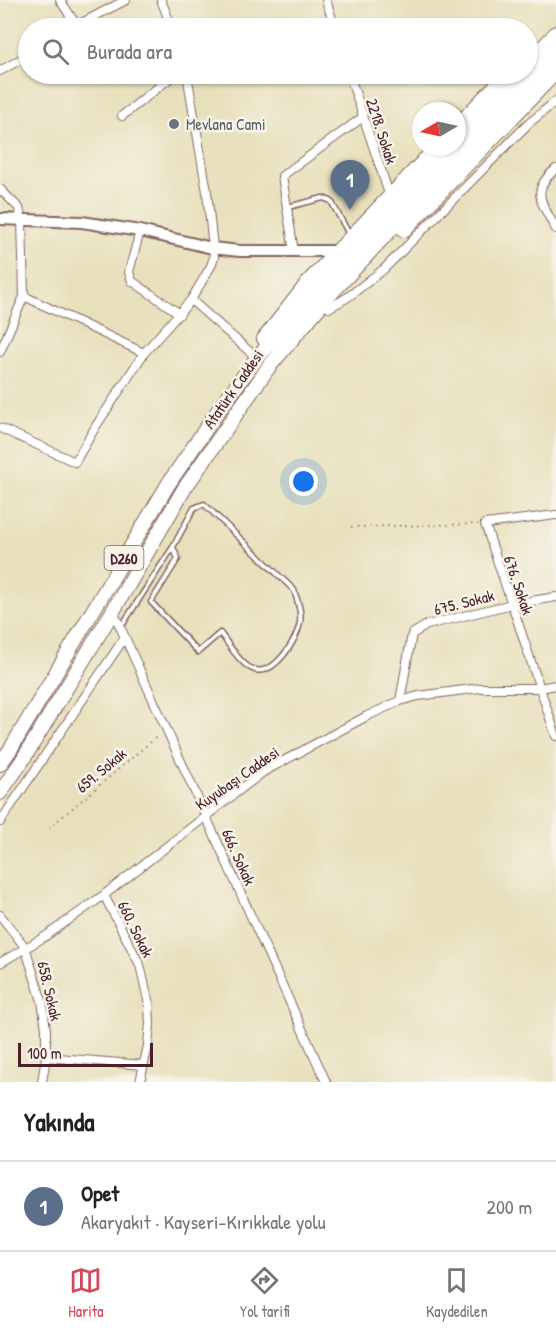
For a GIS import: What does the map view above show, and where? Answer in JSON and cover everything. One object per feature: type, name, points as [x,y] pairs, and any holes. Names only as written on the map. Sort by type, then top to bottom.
[{"type":"highway","points":[[538,40],[556,21]]},
{"type":"highway","points":[[538,53],[556,33]]},
{"type":"highway","name":"Atatürk Caddesi","points":[[538,71],[556,52]]},
{"type":"highway","points":[[429,156],[310,280],[264,338],[262,363],[287,353],[556,72]]},
{"type":"highway","points":[[466,117],[497,84]]},
{"type":"highway","points":[[466,131],[510,84]]},
{"type":"highway","name":"Atatürk Caddesi","points":[[0,794],[262,363],[325,300],[526,84]]},
{"type":"highway","name":"D260","points":[[0,764],[169,483],[222,405],[262,363],[331,276],[443,156]]},
{"type":"street","points":[[60,0],[69,18]]},
{"type":"street","points":[[91,18],[126,0]]},
{"type":"street","points":[[161,0],[168,18]]},
{"type":"street","points":[[326,0],[332,18]]},
{"type":"street","points":[[0,71],[18,61]]},
{"type":"street","points":[[122,116],[162,84]]},
{"type":"street","points":[[0,428],[75,462],[144,353],[191,300],[211,266],[213,257],[207,192],[189,84]]},
{"type":"street","name":"2218. Sokak","points":[[353,84],[390,197]]},
{"type":"street","points":[[329,308],[348,297],[384,269],[528,124],[556,101]]},
{"type":"street","points":[[294,252],[282,176],[363,117]]},
{"type":"street","points":[[556,169],[544,179],[540,187],[540,196],[556,229]]},
{"type":"street","points":[[0,189],[18,208],[22,220],[24,296],[0,352]]},
{"type":"street","points":[[0,219],[82,222],[140,231],[212,248],[240,251],[338,250]]},
{"type":"street","points":[[140,231],[129,272],[132,281],[180,314]]},
{"type":"street","points":[[24,296],[144,353]]},
{"type":"street","points":[[191,300],[262,363]]},
{"type":"street","points":[[485,524],[556,514]]},
{"type":"street","name":"676. Sokak","points":[[485,524],[556,736]]},
{"type":"street","name":"675. Sokak","points":[[400,701],[412,634],[427,625],[512,604],[556,597]]},
{"type":"street","name":"666. Sokak","points":[[113,611],[324,1081]]},
{"type":"street","points":[[0,822],[125,637]]},
{"type":"street","name":"Kuyubaşı Caddesi","points":[[0,963],[46,936],[104,895],[263,772],[367,716],[400,701],[418,696],[480,688],[540,688],[556,685]]},
{"type":"street","name":"660. Sokak","points":[[104,895],[140,964],[149,1004],[148,1045],[140,1082]]},
{"type":"street","name":"658. Sokak","points":[[0,915],[25,947],[42,1002],[46,1029],[46,1057],[42,1082]]},
{"type":"street","points":[[46,1057],[144,1065]]},
{"type":"lane","points":[[287,207],[322,198],[327,199],[331,201],[351,237]]},
{"type":"lane","points":[[120,627],[173,547],[194,508],[204,504],[294,590],[299,606],[300,621],[296,636],[286,653],[266,669],[259,671],[252,669],[246,665],[220,633],[198,652],[151,602],[178,559],[173,547]]},
{"type":"path","points":[[351,527],[485,524]]},
{"type":"path","name":"659. Sokak","points":[[49,828],[166,729]]},
{"type":"place","name":"Mevlana Cami","points":[[174,124]]},
{"type":"place","name":"Opet","points":[[350,210]]}]
